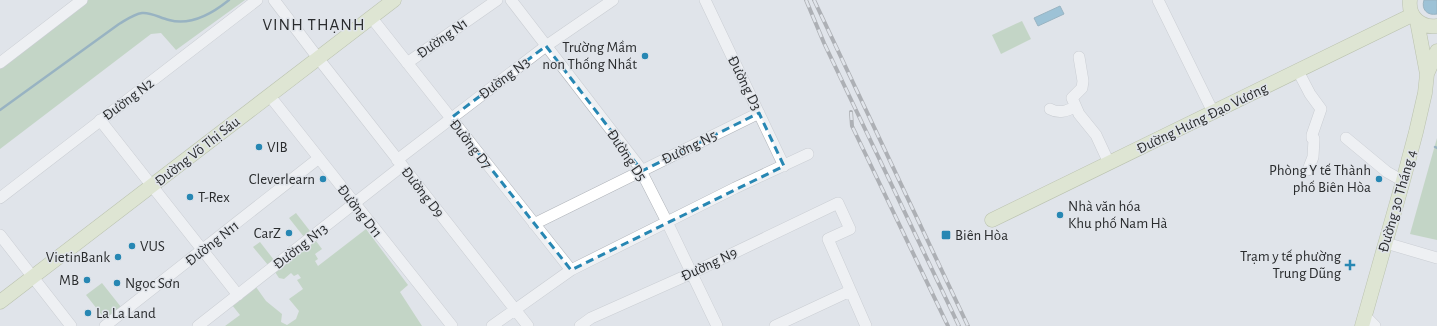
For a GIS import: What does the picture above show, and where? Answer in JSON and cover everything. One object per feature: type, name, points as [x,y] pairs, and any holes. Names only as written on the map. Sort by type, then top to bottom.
[{"type":"main road","name":"Đường Võ Thị Sáu","points":[[0,302],[394,0]]},
{"type":"main road","name":"Đường 30 Tháng 4","points":[[1410,0],[1410,7],[1415,18],[1427,74]]},
{"type":"main road","name":"Đường Hưng Đạo Vương","points":[[992,220],[1298,71],[1415,18]]},
{"type":"main road","points":[[1415,18],[1427,26],[1437,26]]},
{"type":"main road","name":"Đường 30 Tháng 4","points":[[1363,320],[1386,243],[1419,121],[1427,74],[1437,51]]},
{"type":"street","points":[[0,63],[82,0]]},
{"type":"street","name":"Đường N2","points":[[0,198],[257,0]]},
{"type":"street","name":"Đường D9","points":[[274,0],[528,326]]},
{"type":"street","name":"Đường N1","points":[[407,63],[496,0]]},
{"type":"street","name":"Đường D5","points":[[511,0],[633,158],[667,222],[717,326]]},
{"type":"street","name":"Đường N3","points":[[400,163],[451,118],[546,46],[613,0]]},
{"type":"street","name":"Đường D3","points":[[705,0],[784,166]]},
{"type":"street","points":[[1158,0],[1213,112]]},
{"type":"street","name":"Đường D7","points":[[371,17],[571,270]]},
{"type":"street","points":[[1079,57],[1083,81],[1082,88],[1072,98],[1075,106],[1092,130],[1109,163]]},
{"type":"street","points":[[1298,71],[1310,94],[1321,109],[1312,135],[1312,138],[1314,139],[1313,157],[1308,170]]},
{"type":"street","name":"Đường D11","points":[[269,95],[452,326]]},
{"type":"street","points":[[1050,109],[1065,112],[1075,106]]},
{"type":"street","name":"Đường N5","points":[[534,224],[759,113]]},
{"type":"street","points":[[100,120],[238,295]]},
{"type":"street","points":[[1346,138],[1387,172],[1403,181]]},
{"type":"street","points":[[492,326],[571,270],[735,188],[808,154]]},
{"type":"street","name":"Đường N11","points":[[105,326],[203,251],[319,158]]},
{"type":"street","name":"Đường N13","points":[[198,326],[355,203],[400,163]]},
{"type":"street","name":"Đường N9","points":[[580,326],[591,318],[692,273],[838,203],[850,229],[828,239],[850,292]]},
{"type":"street","points":[[0,235],[71,326]]},
{"type":"street","points":[[1386,243],[1437,258]]},
{"type":"street","points":[[775,326],[850,292],[866,326]]},
{"type":"street","points":[[1363,320],[1375,326]]},
{"type":"highlighted area","points":[[546,46],[642,171],[759,113],[784,166],[571,270],[451,118]]},
{"type":"green space","points":[[86,0],[245,0],[176,50],[161,33],[151,34],[0,149],[0,66]]},
{"type":"green space","points":[[1022,21],[1031,39],[1001,54],[992,35]]},
{"type":"green space","points":[[1437,138],[1437,240],[1410,234]]},
{"type":"green space","points":[[296,213],[310,231],[304,237],[289,218]]},
{"type":"green space","points":[[366,229],[408,285],[400,292],[422,326],[225,326],[240,315],[232,305],[256,287],[266,301],[282,314],[281,322],[287,325],[296,319],[299,311],[289,299],[303,289],[297,280],[301,278],[298,274],[294,276],[291,273],[284,279],[279,278],[275,272],[316,241],[322,249],[315,254],[318,259],[315,261],[318,266]]},
{"type":"green space","points":[[260,242],[274,260],[268,265],[253,247]]},
{"type":"green space","points":[[102,283],[121,307],[105,319],[86,295]]},
{"type":"water","points":[[1424,0],[1437,0],[1437,14],[1430,14],[1424,9]]},
{"type":"water","points":[[1060,6],[1064,14],[1038,26],[1034,18]]},
{"type":"waterway","points":[[0,110],[119,24],[133,16],[145,13],[169,20],[193,20],[209,14],[229,0]]},
{"type":"railway","points":[[806,0],[824,43],[959,326]]},
{"type":"railway","points":[[814,0],[968,326]]},
{"type":"railway","points":[[851,112],[852,126],[948,326]]},
{"type":"place","name":"Trường Mầm non Thống Nhất","points":[[645,56]]},
{"type":"place","name":"VIB","points":[[259,147]]},
{"type":"place","name":"Cleverlearn","points":[[323,179]]},
{"type":"place","name":"Phòng Y tế Thành phố Biên Hòa","points":[[1379,179]]},
{"type":"place","name":"T-Rex","points":[[190,197]]},
{"type":"place","name":"Nhà văn hóa Khu phố Nam Hà","points":[[1060,215]]},
{"type":"place","name":"CarZ","points":[[289,233]]},
{"type":"place","name":"Biên Hòa","points":[[946,235]]},
{"type":"place","name":"VUS","points":[[132,246]]},
{"type":"place","name":"VietinBank","points":[[118,257]]},
{"type":"place","name":"Trạm y tế phường Trung Dũng","points":[[1350,265]]},
{"type":"place","name":"MB","points":[[87,280]]},
{"type":"place","name":"Ngọc Sơn","points":[[117,283]]},
{"type":"place","name":"La La Land","points":[[88,313]]},
{"type":"district","name":"VINH THẠNH","points":[[314,24]]}]
